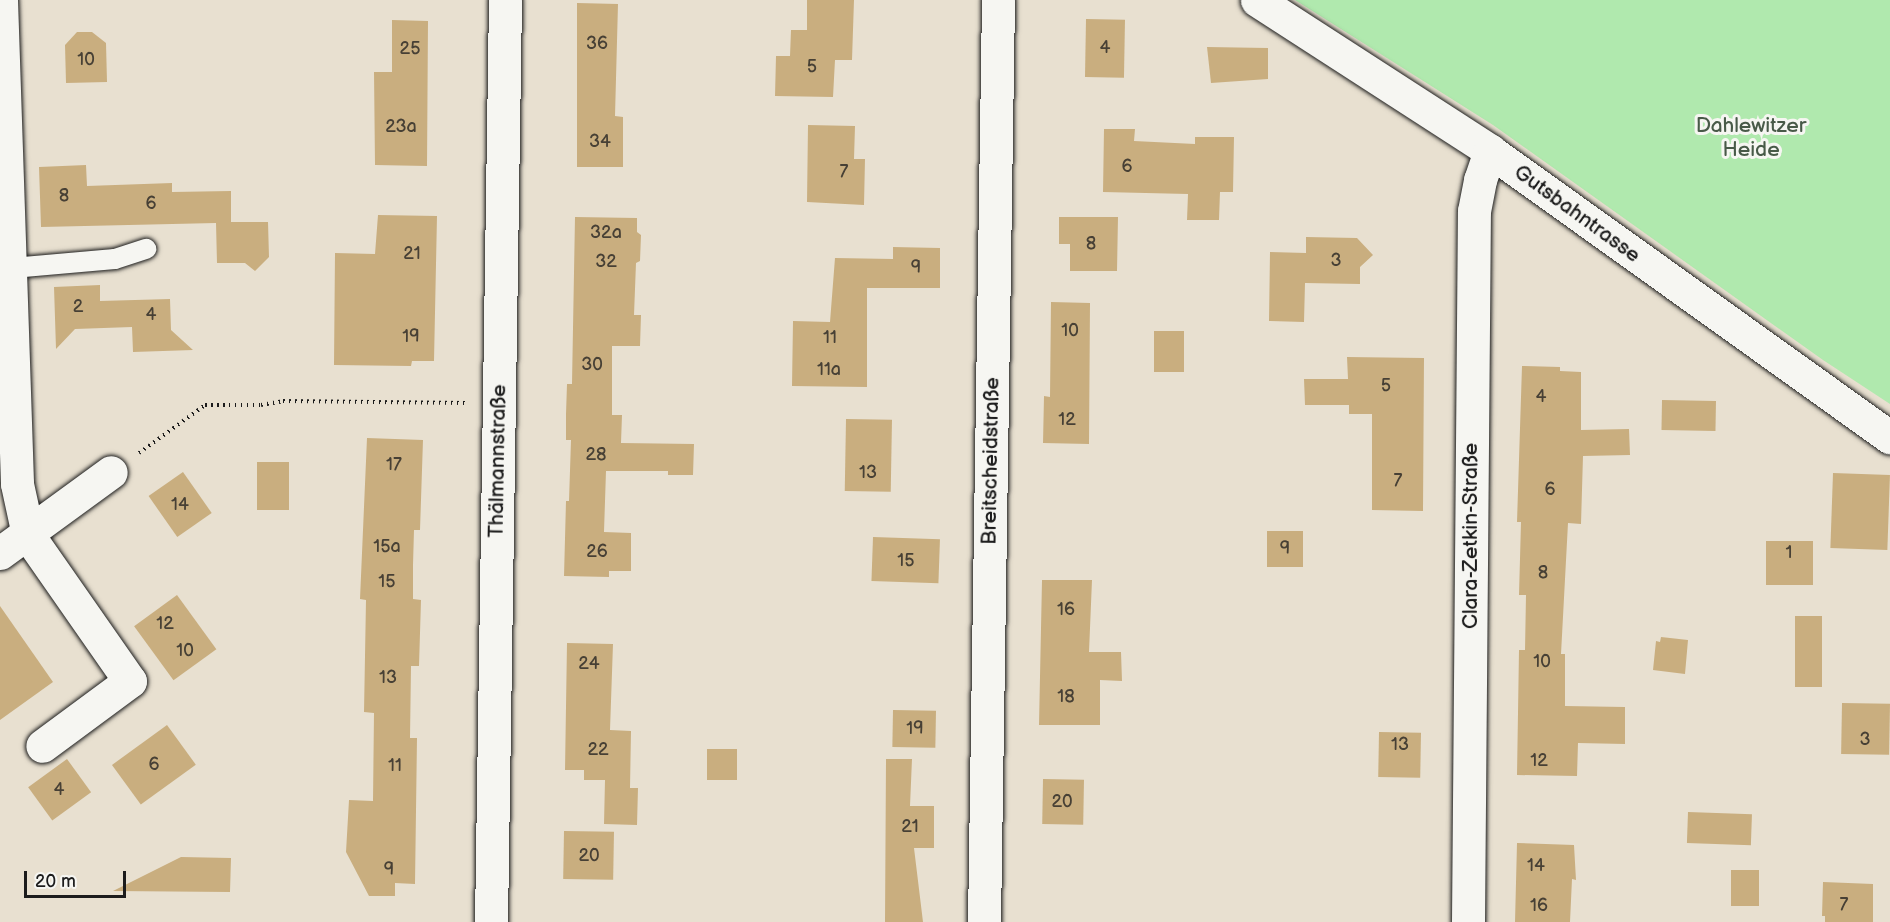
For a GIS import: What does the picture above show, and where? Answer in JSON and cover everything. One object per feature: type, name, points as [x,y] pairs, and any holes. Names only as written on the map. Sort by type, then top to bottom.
[{"type":"street","points":[[1,0],[4,269],[17,484],[28,535],[130,681],[42,746]]},
{"type":"street","name":"Thälmannstraße","points":[[491,922],[505,0]]},
{"type":"street","name":"Breitscheidstraße","points":[[984,922],[998,0]]},
{"type":"street","name":"Gutsbahntrasse","points":[[1257,0],[1490,151],[1890,437]]},
{"type":"street","name":"Clara-Zetkin-Straße","points":[[1468,922],[1474,211],[1480,180],[1490,151]]},
{"type":"street","points":[[0,553],[28,535],[111,472]]},
{"type":"lane","points":[[4,269],[115,259],[146,249]]},
{"type":"path","points":[[111,472],[205,405],[261,405],[283,401],[499,402]]},
{"type":"green space","name":"Dahlewitzer Heide","points":[[1295,0],[1890,0],[1890,404],[1823,360],[1493,125]]},
{"type":"building","points":[[807,0],[854,0],[852,60],[835,60],[833,97],[775,96],[776,56],[790,56],[791,30],[807,30]]},
{"type":"building","points":[[577,3],[618,4],[615,116],[623,117],[623,167],[577,167]]},
{"type":"building","points":[[1086,19],[1125,20],[1124,78],[1085,77]]},
{"type":"building","points":[[392,20],[428,21],[427,166],[375,165],[374,72],[392,72]]},
{"type":"building","points":[[77,32],[92,32],[106,43],[107,82],[66,83],[65,45]]},
{"type":"building","points":[[1207,47],[1268,48],[1268,79],[1211,83]]},
{"type":"building","points":[[808,125],[855,126],[854,159],[865,159],[864,205],[807,202]]},
{"type":"building","points":[[1104,129],[1135,129],[1134,141],[1195,144],[1195,137],[1234,137],[1233,192],[1220,192],[1219,220],[1187,220],[1188,194],[1103,192]]},
{"type":"building","points":[[86,165],[87,186],[172,183],[172,192],[231,191],[231,222],[268,222],[269,257],[255,271],[245,263],[217,263],[216,223],[41,227],[39,167]]},
{"type":"building","points":[[378,215],[437,216],[434,361],[412,361],[411,366],[334,365],[335,253],[375,254]]},
{"type":"building","points":[[575,217],[637,218],[637,232],[641,235],[640,261],[636,263],[634,315],[641,315],[640,346],[612,346],[612,415],[622,415],[621,443],[694,444],[693,475],[668,475],[668,471],[606,471],[604,532],[631,533],[631,571],[609,571],[609,577],[564,576],[566,501],[569,501],[571,440],[566,440],[566,414],[567,384],[572,384]]},
{"type":"building","points":[[1059,217],[1118,217],[1117,271],[1070,271],[1070,244],[1059,244]]},
{"type":"building","points":[[1306,237],[1357,238],[1373,255],[1360,267],[1360,284],[1305,283],[1304,322],[1269,321],[1270,252],[1306,253]]},
{"type":"building","points":[[893,247],[940,248],[940,288],[867,288],[867,387],[792,386],[793,321],[830,322],[835,258],[893,259]]},
{"type":"building","points":[[100,285],[100,301],[170,299],[171,330],[193,350],[133,352],[132,327],[75,329],[56,349],[54,287]]},
{"type":"building","points":[[1051,302],[1090,303],[1089,444],[1043,443],[1044,396],[1050,397]]},
{"type":"building","points":[[1154,331],[1184,331],[1184,372],[1154,372]]},
{"type":"building","points":[[1347,357],[1424,358],[1423,511],[1372,510],[1372,414],[1349,414],[1349,405],[1305,405],[1304,379],[1348,379]]},
{"type":"building","points":[[1522,366],[1560,367],[1560,371],[1581,372],[1581,430],[1629,429],[1630,455],[1583,456],[1581,524],[1568,523],[1561,654],[1565,654],[1565,706],[1625,707],[1625,744],[1578,743],[1577,776],[1517,775],[1519,650],[1525,650],[1526,595],[1519,595],[1521,522],[1517,522]]},
{"type":"building","points":[[1662,400],[1716,401],[1715,431],[1661,430]]},
{"type":"building","points":[[846,419],[892,420],[891,492],[845,491]]},
{"type":"building","points":[[367,438],[423,440],[420,530],[414,530],[413,565],[413,599],[421,600],[419,666],[411,666],[410,738],[417,738],[415,884],[395,883],[395,896],[369,896],[346,852],[349,800],[373,801],[374,713],[364,712],[366,600],[360,599]]},
{"type":"building","points":[[257,462],[289,462],[289,510],[257,510]]},
{"type":"building","points":[[183,472],[212,513],[177,537],[149,496]]},
{"type":"building","points":[[1833,473],[1890,475],[1887,550],[1830,548]]},
{"type":"building","points":[[1267,531],[1303,531],[1303,567],[1267,567]]},
{"type":"building","points":[[873,537],[940,539],[938,583],[871,581]]},
{"type":"building","points":[[1766,541],[1813,541],[1813,585],[1766,585]]},
{"type":"building","points":[[1042,580],[1092,580],[1089,652],[1121,652],[1122,681],[1100,680],[1100,725],[1039,725]]},
{"type":"building","points":[[177,595],[216,649],[174,680],[134,626]]},
{"type":"building","points":[[0,606],[53,682],[0,720]]},
{"type":"building","points":[[1795,616],[1822,616],[1822,687],[1795,687]]},
{"type":"building","points":[[1661,637],[1688,640],[1685,674],[1653,670],[1656,641],[1660,642]]},
{"type":"building","points":[[567,643],[613,644],[610,730],[631,731],[630,788],[638,788],[637,825],[604,824],[605,780],[584,780],[584,770],[565,770]]},
{"type":"building","points":[[1842,703],[1890,704],[1889,755],[1841,754]]},
{"type":"building","points":[[893,710],[936,711],[935,748],[892,747]]},
{"type":"building","points":[[167,725],[196,765],[141,805],[112,765]]},
{"type":"building","points":[[1379,732],[1421,733],[1420,778],[1378,777]]},
{"type":"building","points":[[707,749],[737,749],[737,780],[707,780]]},
{"type":"building","points":[[67,759],[91,792],[52,820],[28,787]]},
{"type":"building","points":[[886,759],[912,759],[910,806],[934,806],[934,848],[914,848],[923,922],[885,922]]},
{"type":"building","points":[[1043,779],[1084,780],[1083,825],[1042,824]]},
{"type":"building","points":[[1688,812],[1752,814],[1751,845],[1687,843]]},
{"type":"building","points":[[564,831],[614,832],[613,880],[563,879]]},
{"type":"building","points":[[1517,843],[1574,845],[1576,880],[1572,879],[1570,922],[1515,922]]},
{"type":"building","points":[[181,857],[231,858],[230,892],[113,891]]},
{"type":"building","points":[[1731,870],[1759,870],[1759,906],[1731,906]]},
{"type":"building","points":[[1823,882],[1873,884],[1873,922],[1825,922],[1825,916],[1822,916]]}]
